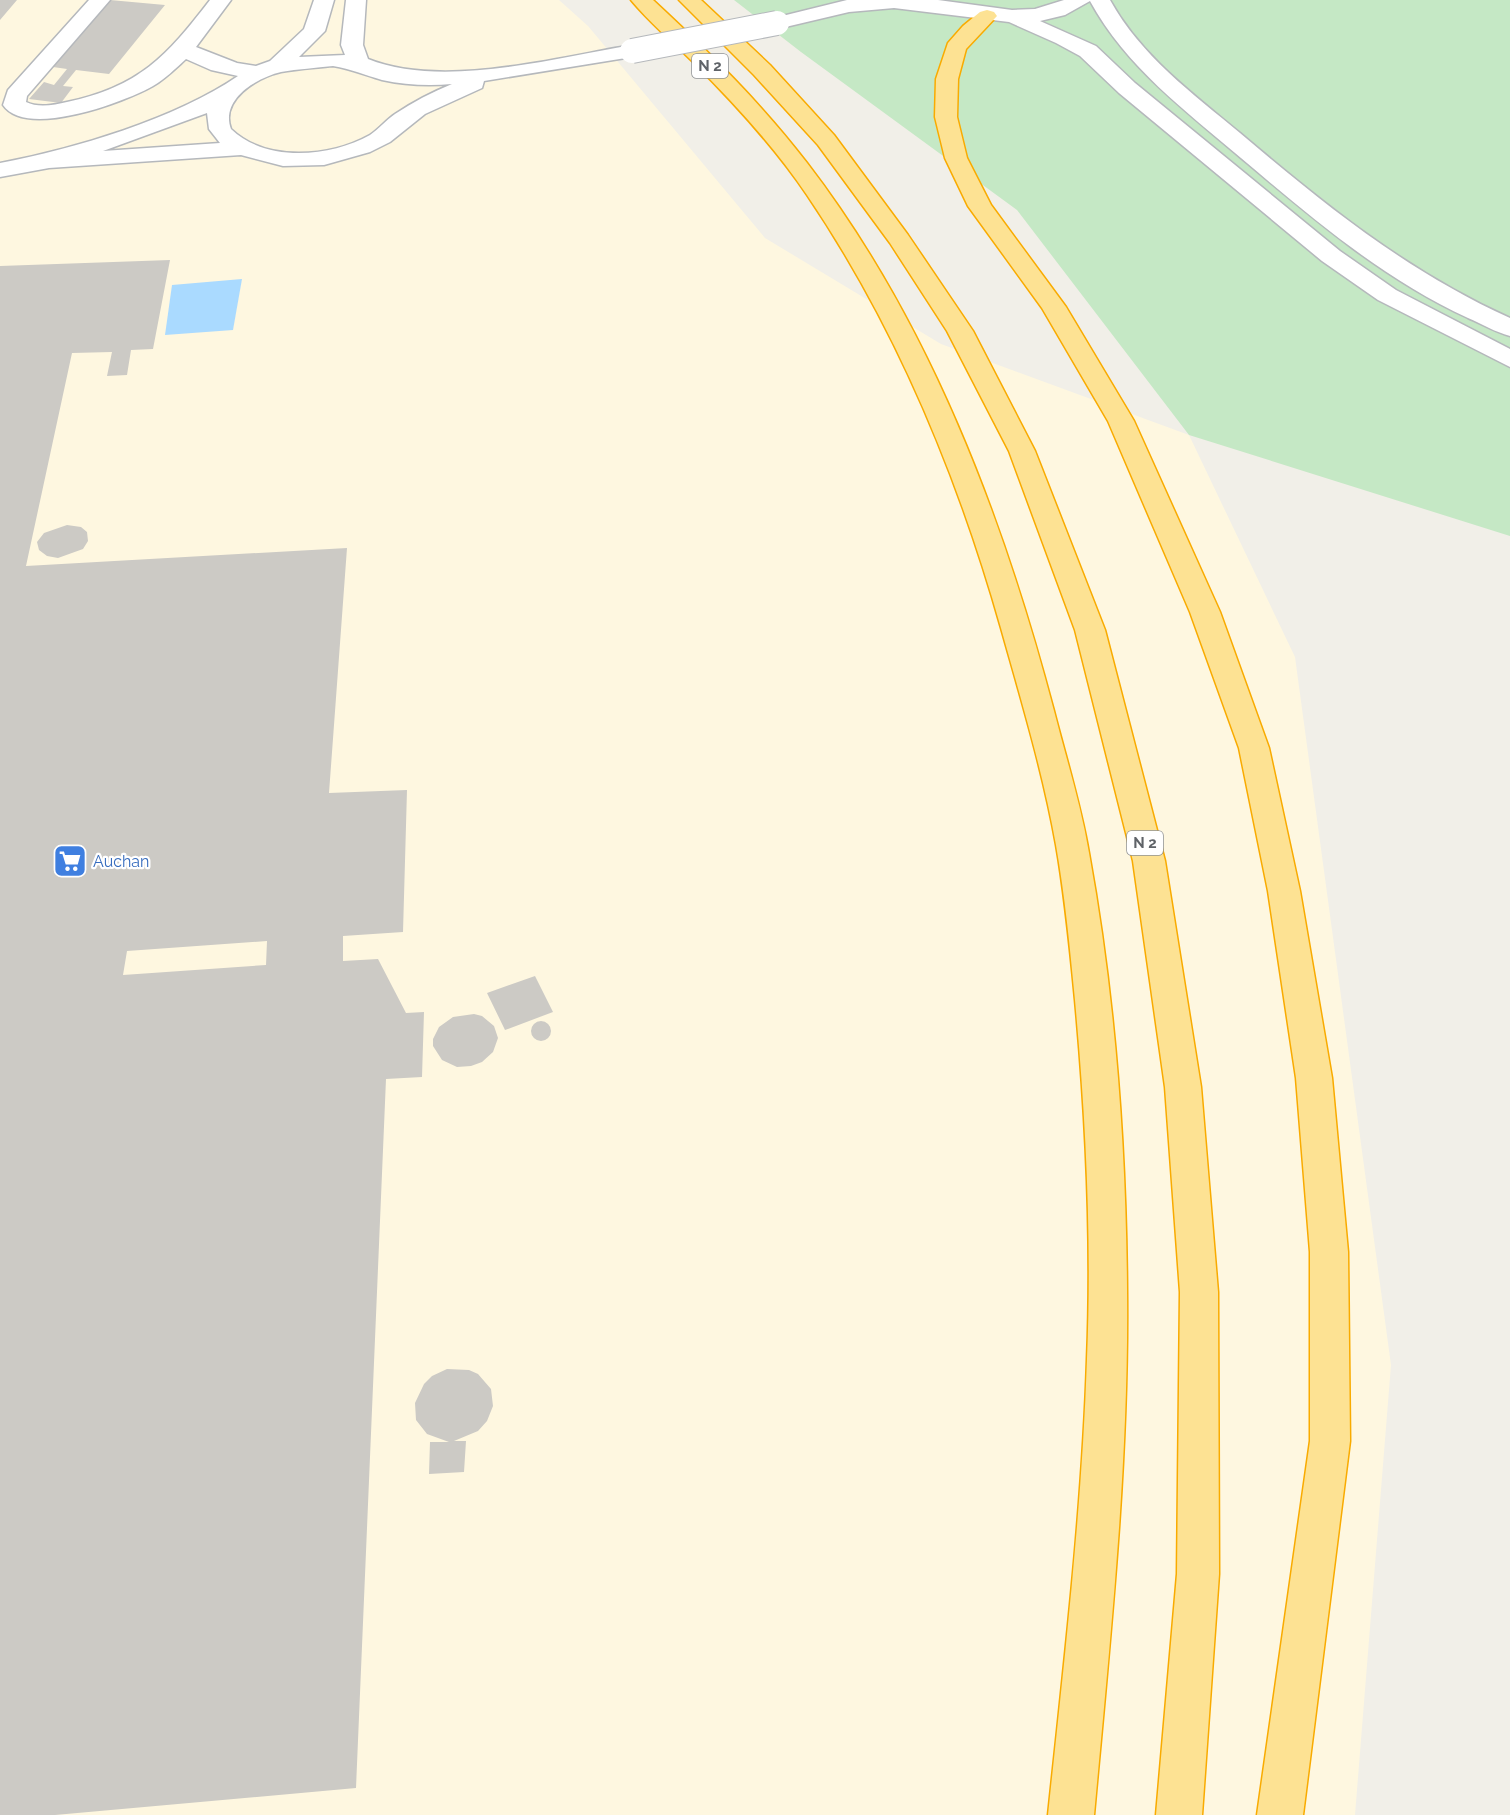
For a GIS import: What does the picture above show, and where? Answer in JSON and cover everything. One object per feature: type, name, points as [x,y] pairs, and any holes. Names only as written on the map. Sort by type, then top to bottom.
[{"type":"highway","name":"N 2","points":[[641,0],[716,72],[775,137],[817,192],[882,298],[974,497],[1025,654],[1075,859],[1101,1092],[1108,1291],[1099,1534],[1071,1815]]},
{"type":"highway","name":"N 2","points":[[689,0],[762,70],[826,140],[900,240],[960,331],[1022,451],[1090,630],[1149,861],[1183,1087],[1199,1292],[1198,1574],[1179,1815]]},
{"type":"highway","points":[[974,10],[970,30],[956,48],[947,79],[946,117],[956,158],[980,206],[1054,307],[1121,421],[1205,612],[1254,748],[1286,902],[1314,1078],[1329,1252],[1330,1441],[1281,1815]]},
{"type":"street","points":[[100,0],[16,95],[14,105],[21,111],[41,113],[65,109],[104,98],[142,83],[157,74],[184,49],[221,0]]},
{"type":"street","points":[[356,0],[352,45],[359,63]]},
{"type":"street","points":[[386,74],[437,79],[501,72],[632,51],[777,23],[869,1],[1043,15],[1067,8],[1081,0]]},
{"type":"street","points":[[1100,0],[1106,13],[1136,52],[1197,109],[1311,206],[1436,292],[1510,328]]},
{"type":"street","points":[[278,66],[315,31],[320,2]]},
{"type":"street","points":[[974,10],[1064,38],[1088,51],[1127,88],[1331,256],[1387,295],[1510,359]]},
{"type":"street","points":[[184,49],[204,62],[220,68],[257,73]]},
{"type":"street","points":[[49,161],[183,116],[225,95],[238,83],[257,73],[305,61],[359,63],[386,74],[399,84],[406,96],[406,109],[400,122]]},
{"type":"street","points":[[0,170],[49,161],[242,148],[285,158],[335,155],[378,140],[400,122],[432,102],[501,72]]},
{"type":"street","points":[[225,95],[217,109],[217,124],[226,137],[242,148]]},
{"type":"shaded area","points":[[0,0],[559,0],[588,26],[765,238],[941,344],[1189,435],[1295,657],[1391,1365],[1355,1815],[0,1815]]},
{"type":"green space","points":[[734,0],[1510,0],[1510,536],[1189,435],[1017,210],[801,52]]},
{"type":"water","points":[[242,279],[233,330],[165,335],[172,285]]},
{"type":"building","points":[[0,0],[17,0],[0,20]]},
{"type":"building","points":[[110,0],[165,5],[109,74],[76,70],[63,86],[73,87],[61,103],[29,99],[44,82],[54,85],[67,69],[53,67],[77,39],[74,39],[76,36],[79,36]]},
{"type":"building","points":[[170,260],[153,349],[131,350],[127,375],[107,376],[112,352],[72,353],[26,566],[347,548],[329,793],[407,790],[403,932],[343,936],[343,961],[378,959],[406,1013],[424,1012],[422,1077],[386,1079],[356,1788],[55,1815],[0,1815],[0,266]],"holes":[[[267,941],[266,965],[123,975],[127,951]]]},
{"type":"building","points":[[67,525],[81,527],[87,532],[88,541],[83,549],[58,558],[47,556],[39,550],[37,542],[44,533]]},
{"type":"building","points":[[535,976],[553,1012],[505,1030],[487,993]]},
{"type":"building","points":[[474,1014],[482,1016],[494,1026],[498,1038],[493,1052],[482,1062],[471,1066],[457,1067],[442,1060],[433,1046],[433,1039],[439,1027],[453,1017]]},
{"type":"building","points":[[541,1021],[548,1024],[551,1031],[548,1038],[541,1041],[534,1038],[531,1031],[534,1024]]},
{"type":"building","points":[[447,1369],[469,1370],[478,1374],[491,1389],[493,1406],[487,1421],[478,1431],[454,1441],[466,1441],[464,1472],[429,1474],[430,1442],[449,1442],[427,1434],[416,1420],[415,1403],[424,1384],[432,1376]]},
{"type":"place","name":"Auchan","points":[[70,861]]}]
